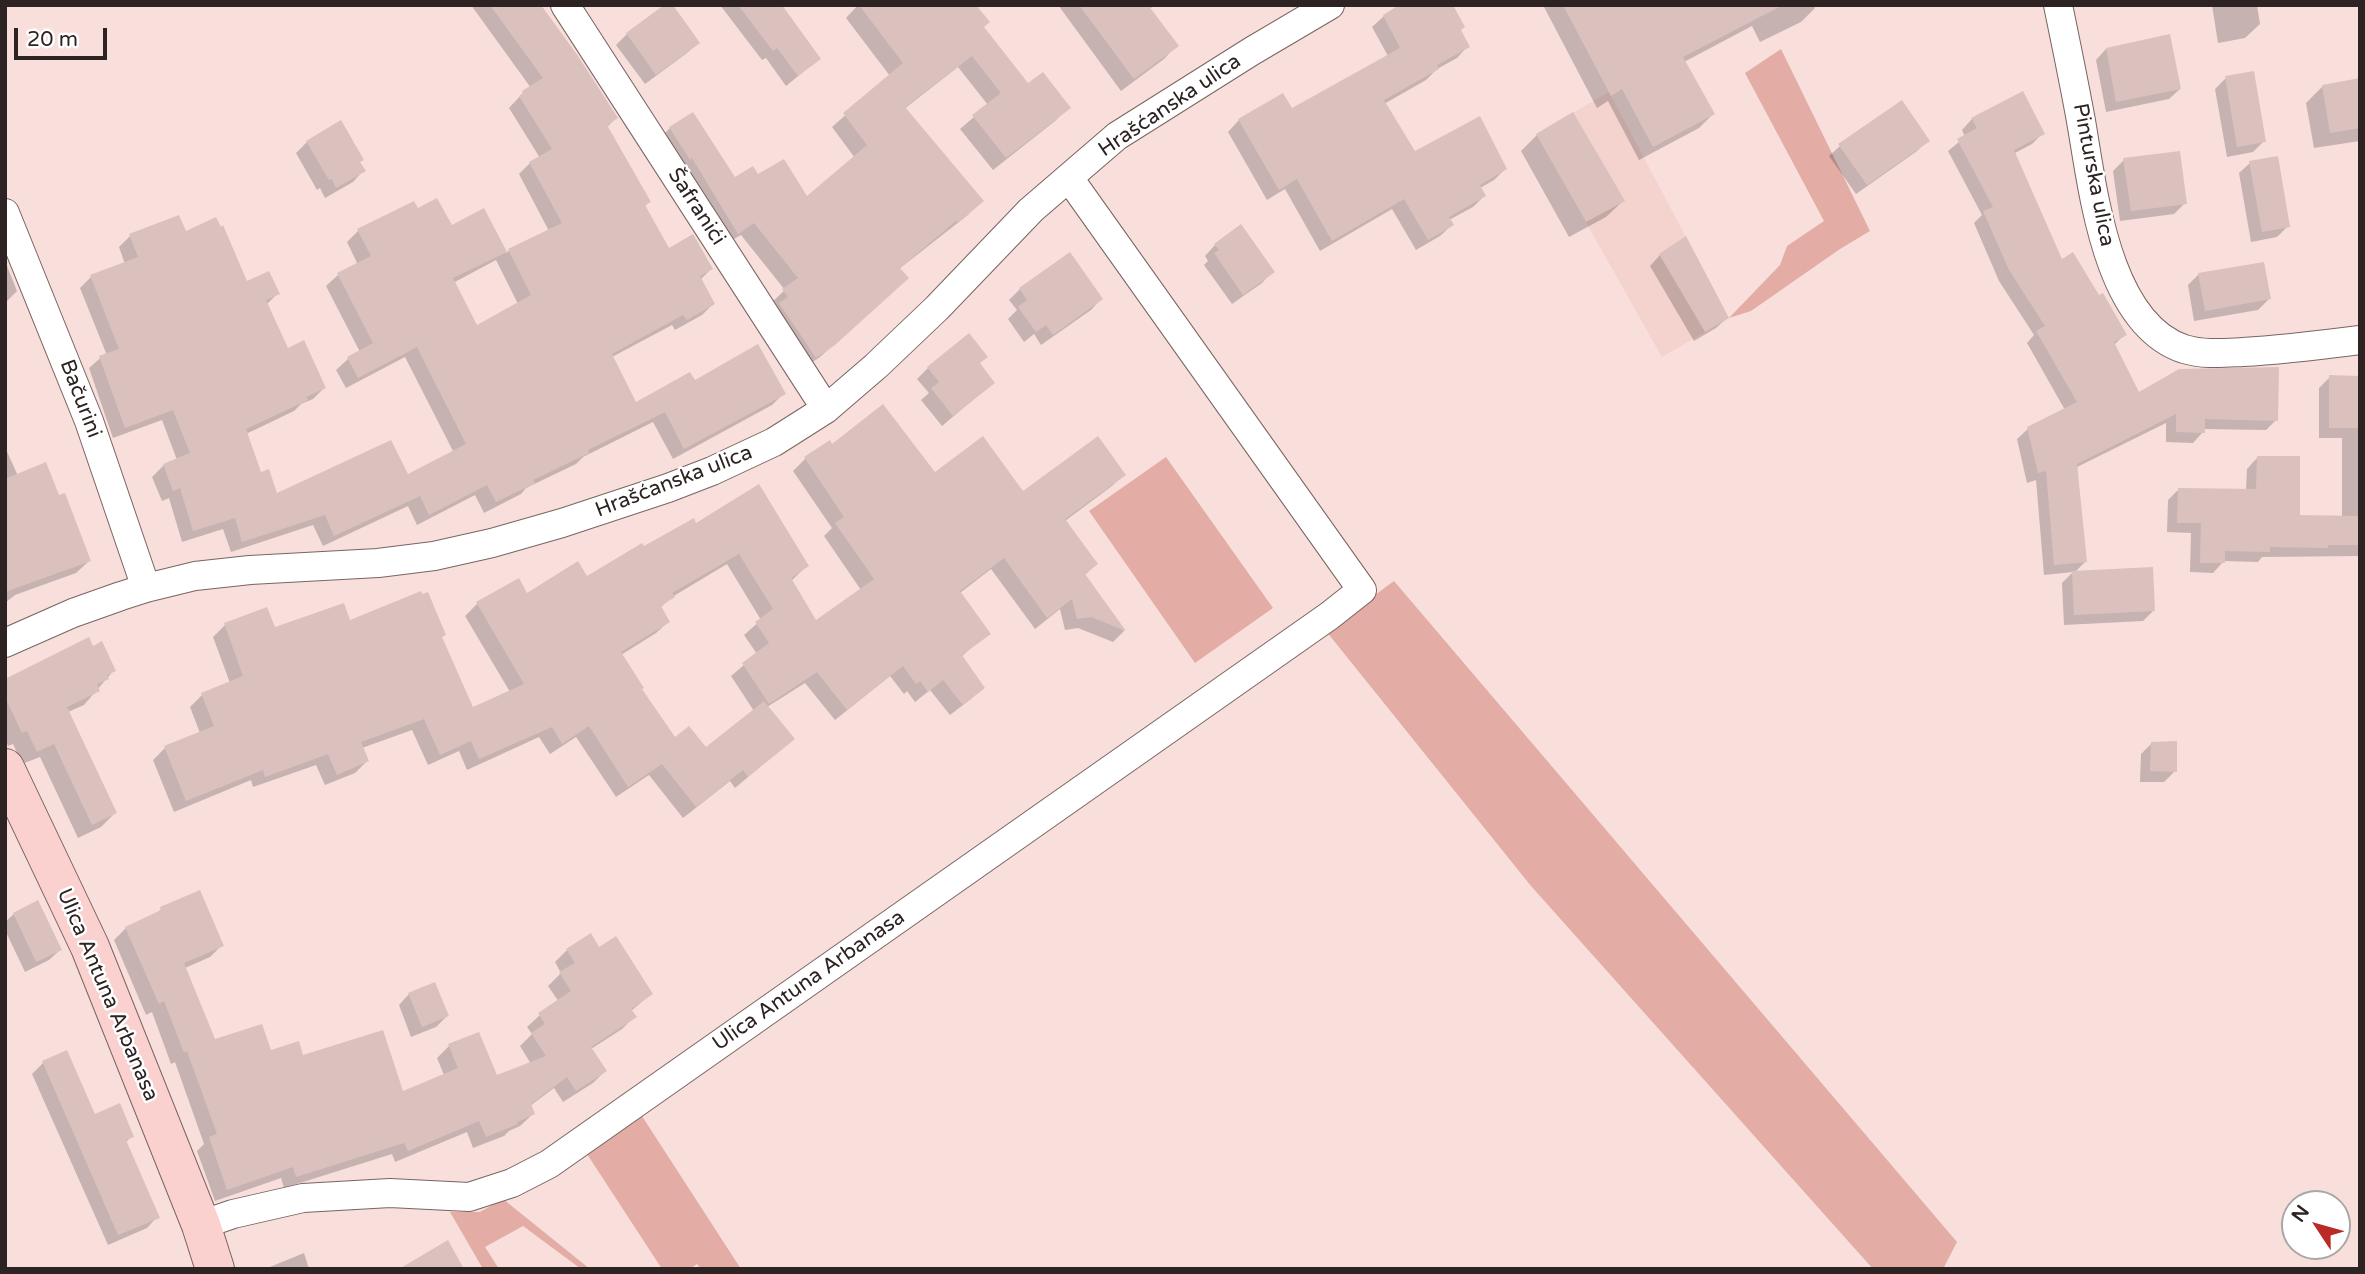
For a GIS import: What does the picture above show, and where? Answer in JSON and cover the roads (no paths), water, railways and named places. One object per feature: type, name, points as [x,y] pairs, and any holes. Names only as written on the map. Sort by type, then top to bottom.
[{"type":"main road","name":"Ulica Antuna Arbanasa","points":[[5,768],[90,947],[201,1225],[215,1269]]},
{"type":"street","name":"Šafranići","points":[[565,5],[826,409]]},
{"type":"street","name":"Hrašćanska ulica","points":[[5,643],[74,613],[146,588],[195,576],[378,563],[433,556],[492,543],[625,503],[712,471],[774,442],[826,409],[937,308],[1017,224],[1117,136],[1330,5]]},
{"type":"street","name":"Pinturska ulica","points":[[2058,5],[2109,258],[2124,290],[2141,316],[2158,335],[2182,349],[2204,354],[2274,351],[2360,340]]},
{"type":"street","name":"Ulica Antuna Arbanasa","points":[[201,1225],[233,1214],[303,1198],[390,1193],[469,1196],[512,1183],[549,1164],[1329,616],[1362,590],[1069,178]]},
{"type":"street","name":"Bačurini","points":[[5,213],[89,421],[146,588]]}]
